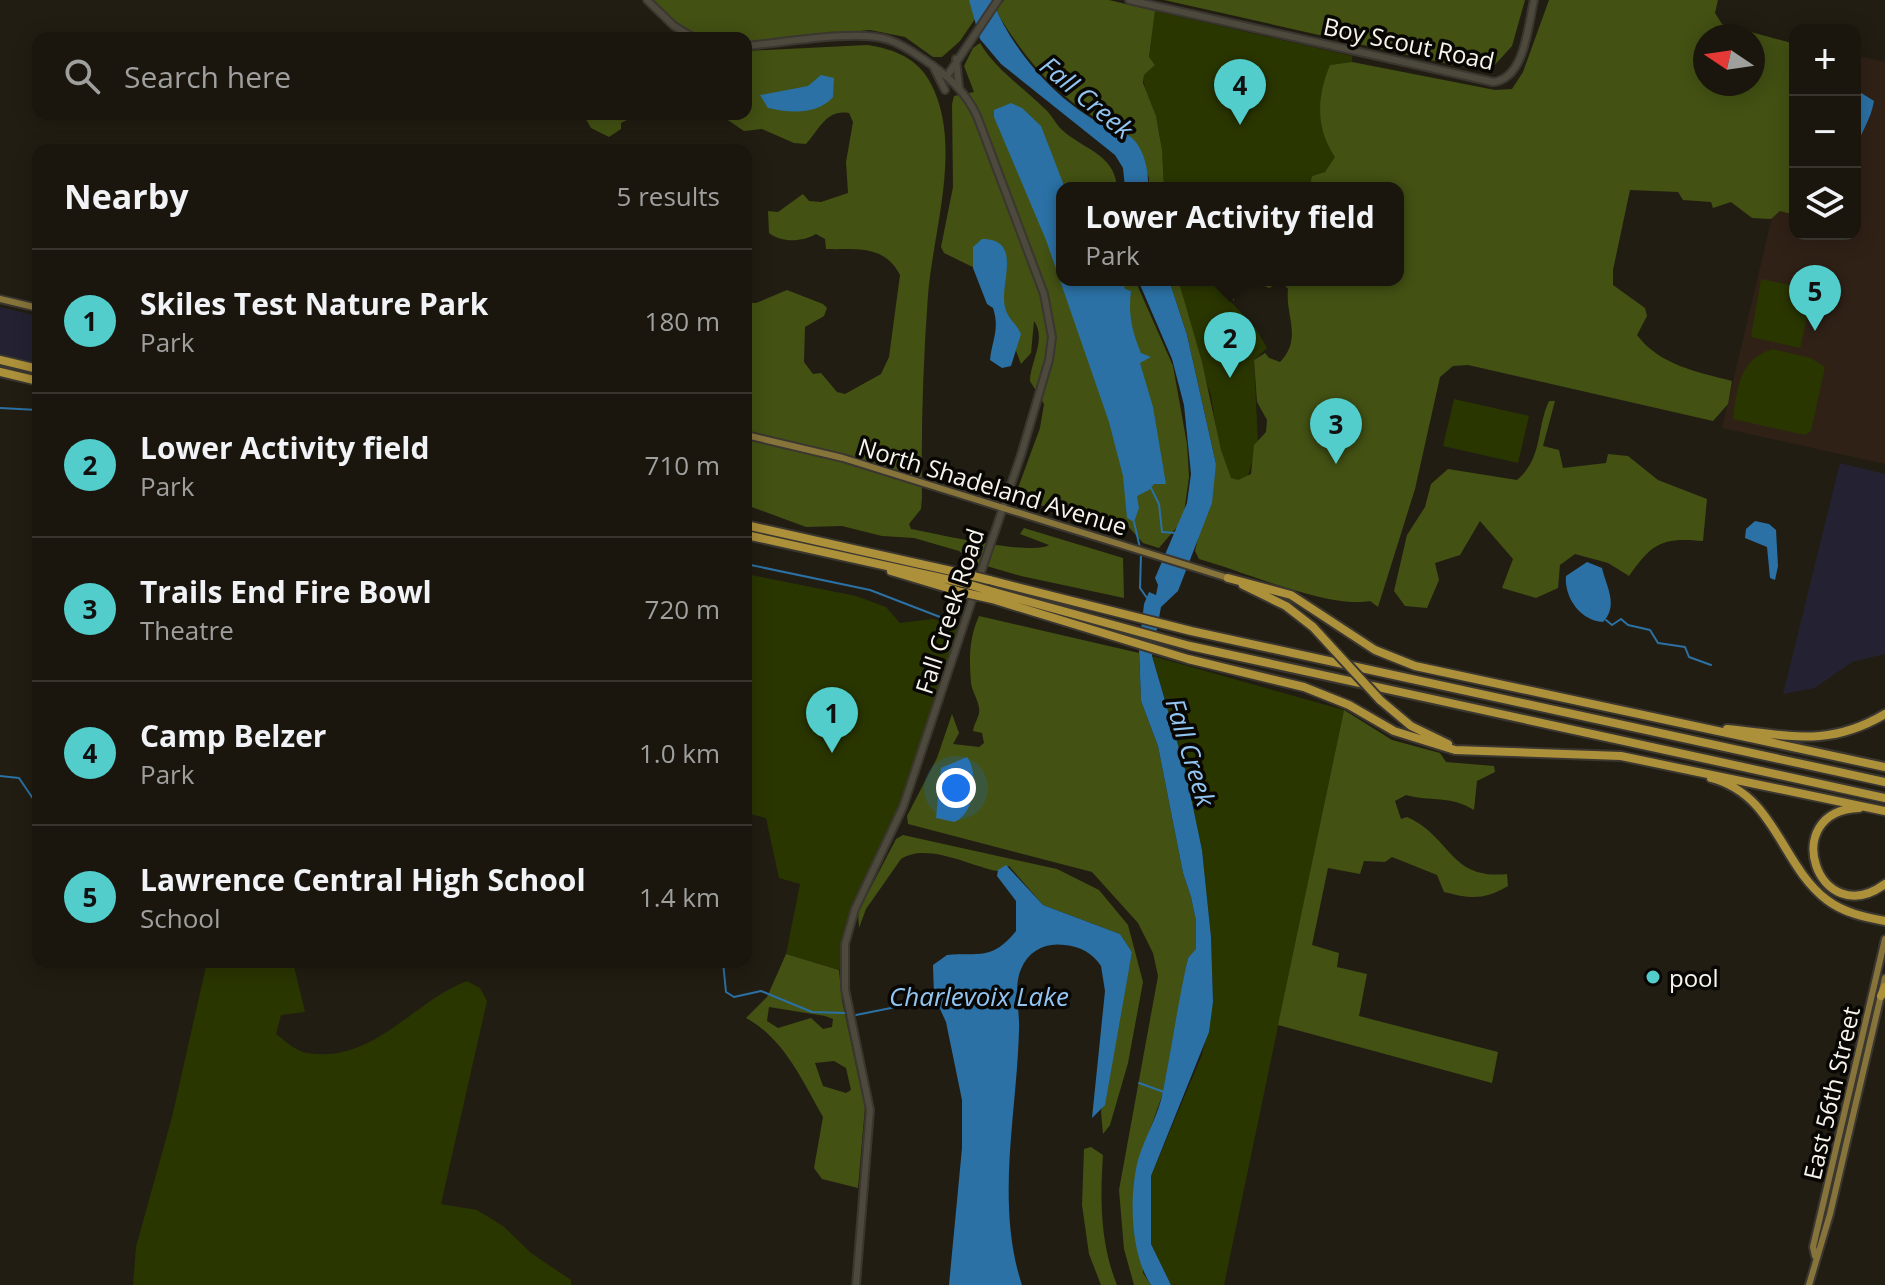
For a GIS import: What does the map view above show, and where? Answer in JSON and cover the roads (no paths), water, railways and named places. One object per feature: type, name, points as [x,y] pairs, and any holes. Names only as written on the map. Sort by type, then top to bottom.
[{"type":"highway","points":[[0,360],[32,368]]},
{"type":"highway","points":[[0,372],[32,380]]},
{"type":"highway","points":[[752,527],[963,583],[1077,626],[1172,642],[1885,798]]},
{"type":"highway","points":[[752,536],[963,583],[989,580],[1191,631],[1885,782]]},
{"type":"highway","points":[[1228,578],[1283,592],[1360,641],[1415,666],[1885,767]]},
{"type":"highway","points":[[1228,578],[1277,601],[1313,627],[1380,700],[1419,731],[1472,751]]},
{"type":"highway","points":[[993,596],[1188,659],[1313,690],[1409,736],[1455,750],[1605,754],[1883,810]]},
{"type":"highway","points":[[1698,726],[1787,738],[1814,738],[1850,731],[1885,714]]},
{"type":"highway","points":[[1672,766],[1721,780],[1745,793],[1767,815],[1822,896],[1849,912],[1885,921]]},
{"type":"highway","points":[[1883,810],[1847,809],[1830,817],[1816,835],[1813,859],[1823,880],[1842,893],[1867,894],[1885,884]]},
{"type":"main road","points":[[647,0],[684,32]]},
{"type":"main road","points":[[947,76],[998,0]]},
{"type":"main road","name":"Boy Scout Road","points":[[1129,0],[1493,82],[1505,79],[1515,67],[1534,0]]},
{"type":"main road","name":"Fall Creek Road","points":[[752,46],[878,37],[906,47],[959,87],[977,116],[1050,320],[1049,360],[1002,509],[903,807],[855,909],[846,938],[845,989],[870,1117],[856,1285]]},
{"type":"main road","points":[[945,90],[933,66],[955,60]]},
{"type":"main road","points":[[955,60],[959,87]]},
{"type":"main road","points":[[0,299],[32,307]]},
{"type":"main road","name":"North Shadeland Avenue","points":[[752,436],[835,456],[1228,578]]},
{"type":"main road","name":"East 56th Street","points":[[1815,1256],[1813,1247],[1885,939]]},
{"type":"main road","name":"East 56th Street","points":[[1809,1285],[1815,1256],[1830,1214],[1885,978]]},
{"type":"water","name":"Fall Creek","points":[[969,0],[992,0],[1021,53],[1048,84],[1079,110],[1135,141],[1146,163],[1148,182],[1124,182],[1123,168],[1115,155],[1001,64],[980,39]]},
{"type":"water","points":[[821,75],[834,78],[833,97],[811,110],[768,108],[760,95],[808,86]]},
{"type":"water","points":[[1861,93],[1874,101],[1861,135]]},
{"type":"water","points":[[1011,103],[1022,108],[1041,126],[1063,182],[1056,182],[1056,269],[994,117],[994,110]]},
{"type":"water","points":[[982,239],[995,241],[1006,254],[1005,307],[1021,334],[1011,366],[1002,368],[990,360],[996,328],[995,315],[993,308],[987,304],[973,268],[973,247]]},
{"type":"water","points":[[1062,286],[1124,286],[1131,291],[1133,330],[1141,353],[1151,357],[1140,363],[1153,407],[1166,484],[1154,484],[1137,496],[1139,508],[1134,522],[1127,518],[1123,476],[1109,422]]},
{"type":"water","name":"Fall Creek","points":[[1141,286],[1171,286],[1187,335],[1216,464],[1212,503],[1178,591],[1161,607],[1152,656],[1185,769],[1202,850],[1211,937],[1213,1002],[1209,1032],[1151,1176],[1151,1244],[1171,1285],[1151,1285],[1135,1241],[1135,1174],[1161,1100],[1188,958],[1196,949],[1196,921],[1183,873],[1158,746],[1141,701],[1139,649],[1144,604],[1149,592],[1156,595],[1158,585],[1155,578],[1187,503],[1191,474],[1184,405],[1172,359]]},
{"type":"water","points":[[1755,521],[1769,524],[1776,530],[1778,566],[1775,580],[1770,578],[1767,547],[1745,538],[1746,529]]},
{"type":"water","points":[[1587,562],[1602,568],[1608,589],[1610,609],[1603,622],[1581,613],[1568,592],[1566,576]]},
{"type":"water","points":[[967,757],[974,782],[967,811],[954,822],[936,818],[941,768]]},
{"type":"water","name":"Charlevoix Lake","points":[[1006,865],[1043,905],[1120,934],[1132,952],[1105,1105],[1092,1118],[1105,991],[1101,966],[1085,951],[1058,944],[1039,949],[1024,962],[1017,983],[1019,1030],[1009,1191],[1014,1254],[1022,1285],[949,1285],[962,1148],[962,1100],[946,1022],[934,996],[933,965],[947,955],[992,951],[1016,931],[1016,901],[997,876],[998,870]]},
{"type":"waterway","points":[[0,408],[32,410]]},
{"type":"waterway","points":[[1151,488],[1159,504],[1162,532],[1176,533]]},
{"type":"waterway","points":[[1134,522],[1140,548]]},
{"type":"waterway","points":[[1141,554],[1140,588],[1147,598]]},
{"type":"waterway","points":[[752,565],[870,590],[953,622]]},
{"type":"waterway","points":[[1606,620],[1612,625],[1621,619],[1628,625],[1650,630],[1658,643],[1685,647],[1689,657],[1711,665]]},
{"type":"waterway","points":[[0,776],[19,778],[32,797]]},
{"type":"waterway","points":[[724,968],[726,992],[734,997],[761,991],[812,1012],[845,1013]]},
{"type":"waterway","points":[[856,1015],[936,999]]},
{"type":"waterway","points":[[1139,1083],[1164,1092]]},
{"type":"place","name":"Camp Belzer","points":[[1240,125]]},
{"type":"place","name":"Lawrence Central High School","points":[[1815,331]]},
{"type":"place","name":"Lower Activity field","points":[[1230,378]]},
{"type":"place","name":"Trails End Fire Bowl","points":[[1336,464]]},
{"type":"place","name":"Skiles Test Nature Park","points":[[832,753]]},
{"type":"place","name":"pool","points":[[1653,977]]}]
